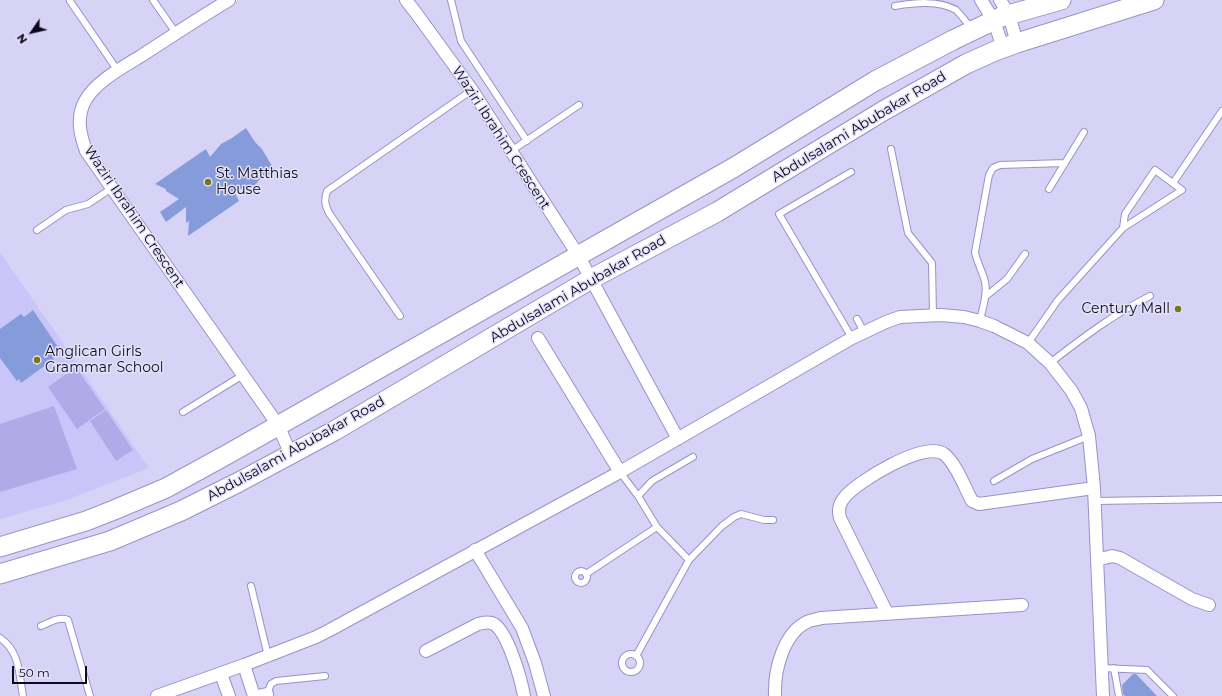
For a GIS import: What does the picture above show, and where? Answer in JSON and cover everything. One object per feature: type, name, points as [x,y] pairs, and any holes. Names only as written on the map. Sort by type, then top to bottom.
[{"type":"main road","name":"Abdulsalami Abubakar Road","points":[[0,547],[86,521],[166,488],[733,168],[874,81],[973,30],[1001,12],[1061,0]]},
{"type":"main road","name":"Abdulsalami Abubakar Road","points":[[0,574],[110,540],[180,511],[291,455],[591,279],[717,212],[883,111],[966,64],[1010,46],[1154,0]]},
{"type":"street","name":"Waziri Ibrahim Crescent","points":[[229,0],[96,86],[85,101],[79,120],[80,135],[86,151],[278,425],[291,455]]},
{"type":"street","name":"Waziri Ibrahim Crescent","points":[[406,0],[472,90],[578,255],[678,439]]},
{"type":"street","points":[[981,0],[1001,12],[1010,46]]},
{"type":"street","points":[[157,696],[244,666],[328,631],[620,472],[852,338],[900,317],[934,315],[964,317],[980,321],[994,326],[1028,343],[1050,363],[1071,390],[1081,408],[1089,436],[1095,501],[1097,560],[1108,668],[1103,696]]},
{"type":"street","points":[[538,338],[620,472]]},
{"type":"street","points":[[887,613],[840,518],[839,512],[843,499],[848,493],[884,468],[922,453],[934,451],[943,453],[952,463],[972,501],[978,504],[1094,488]]},
{"type":"street","points":[[475,550],[522,628],[535,663],[544,696]]},
{"type":"street","points":[[1097,560],[1112,556],[1120,558],[1185,595],[1209,605]]},
{"type":"street","points":[[775,696],[774,685],[778,662],[793,633],[809,621],[821,618],[887,613],[1022,605]]},
{"type":"street","points":[[426,651],[478,624],[487,622],[494,624],[502,634],[514,658],[524,696]]},
{"type":"street","points":[[244,666],[254,696]]},
{"type":"street","points":[[221,674],[229,696]]},
{"type":"lane","points":[[153,0],[176,33]]},
{"type":"lane","points":[[451,0],[461,41],[527,141]]},
{"type":"lane","points":[[70,1],[118,71]]},
{"type":"lane","points":[[895,6],[936,1],[946,4],[955,10],[973,30]]},
{"type":"lane","points":[[400,316],[329,213],[325,205],[326,191],[472,90]]},
{"type":"lane","points":[[511,151],[579,105]]},
{"type":"lane","points":[[1173,183],[1222,111]]},
{"type":"lane","points":[[1049,189],[1084,132]]},
{"type":"lane","points":[[891,149],[908,233],[932,263],[934,315]]},
{"type":"lane","points":[[980,321],[986,290],[985,282],[976,260],[975,252],[989,175],[993,168],[1000,165],[1065,163]]},
{"type":"lane","points":[[1028,343],[1058,300],[1123,228],[1182,190],[1154,170],[1125,214],[1123,228]]},
{"type":"lane","points":[[851,172],[779,214],[852,338]]},
{"type":"lane","points":[[37,230],[66,210],[88,204],[112,188]]},
{"type":"lane","points":[[985,297],[1007,279],[1025,254]]},
{"type":"lane","points":[[1050,363],[1093,330],[1130,306],[1150,296]]},
{"type":"lane","points":[[857,319],[864,332]]},
{"type":"lane","points":[[183,412],[243,375]]},
{"type":"lane","points":[[994,481],[1018,469],[1032,459],[1089,436]]},
{"type":"lane","points":[[638,496],[652,481],[693,457]]},
{"type":"lane","points":[[620,472],[658,527],[689,560]]},
{"type":"lane","points":[[1095,501],[1222,499]]},
{"type":"lane","points":[[636,656],[689,560],[722,526],[734,517],[741,514],[764,520],[773,520]]},
{"type":"lane","points":[[586,574],[658,527]]},
{"type":"lane","points":[[251,586],[268,656]]},
{"type":"lane","points":[[41,626],[59,618],[68,620],[90,696]]},
{"type":"lane","points":[[0,638],[11,648],[17,659],[23,696]]},
{"type":"lane","points":[[1119,696],[1108,668],[1147,670],[1172,696]]},
{"type":"lane","points":[[264,695],[271,684],[276,681],[325,676]]},
{"type":"shaded area","name":"Anglican Girls Grammar School","points":[[0,252],[149,468],[64,501],[0,519]]},
{"type":"shaded area","points":[[76,367],[105,409],[77,429],[48,387]]},
{"type":"shaded area","points":[[54,406],[77,469],[0,492],[0,424]]},
{"type":"shaded area","points":[[106,410],[133,450],[116,461],[90,421]]},
{"type":"building","name":"St. Matthias House","points":[[246,128],[255,142],[262,149],[275,171],[264,179],[261,178],[255,185],[240,189],[239,192],[235,193],[239,201],[188,236],[189,221],[186,223],[186,207],[166,222],[160,212],[179,199],[166,191],[166,189],[155,184],[206,149],[210,157],[221,144]]},
{"type":"building","points":[[33,310],[58,347],[57,352],[52,356],[54,359],[21,383],[19,379],[17,381],[0,358],[0,329],[21,314],[24,317]]},
{"type":"building","points":[[1133,674],[1136,674],[1157,696],[1125,696],[1123,694],[1122,685]]},
{"type":"place","name":"St. Matthias House","points":[[208,182]]},
{"type":"place","name":"Century Mall","points":[[1178,309]]},
{"type":"place","name":"Anglican Girls Grammar School","points":[[37,360]]}]
